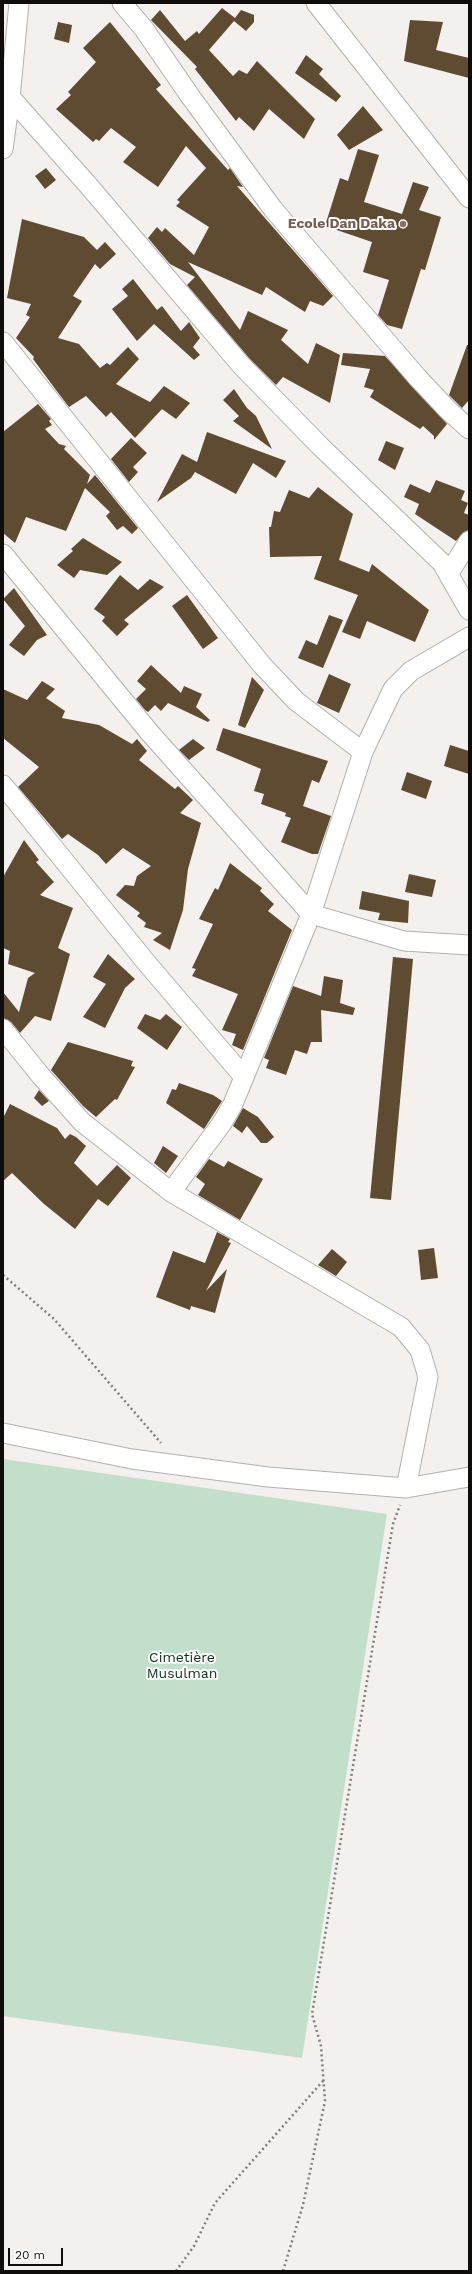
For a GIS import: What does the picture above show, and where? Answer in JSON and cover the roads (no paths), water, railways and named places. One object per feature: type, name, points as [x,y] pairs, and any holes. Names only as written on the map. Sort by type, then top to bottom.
[{"type":"street","points":[[3,149],[7,93],[19,3]]},
{"type":"street","points":[[122,3],[144,29],[199,109],[273,209],[417,377],[448,410],[469,429]]},
{"type":"street","points":[[316,3],[469,198]]},
{"type":"street","points":[[7,93],[88,185],[190,307],[241,365],[331,457],[434,555],[449,573],[469,610]]},
{"type":"street","points":[[3,342],[262,666],[296,701],[363,752]]},
{"type":"street","points":[[449,573],[469,541]]},
{"type":"street","points":[[3,554],[150,733],[311,914],[404,940],[469,945]]},
{"type":"street","points":[[171,1192],[222,1123],[233,1104],[311,914],[363,752],[393,689],[411,671],[469,636]]},
{"type":"street","points":[[3,785],[145,961],[244,1077]]},
{"type":"street","points":[[3,1029],[41,1076],[82,1122],[171,1192],[401,1327],[420,1350],[428,1377],[406,1488]]},
{"type":"street","points":[[3,1433],[182,1467],[268,1477],[406,1488],[469,1477]]},
{"type":"place","name":"Ecole Dan Daka","points":[[403,224]]},
{"type":"park label","name":"Cimetière Musulman","points":[[182,1666]]}]
